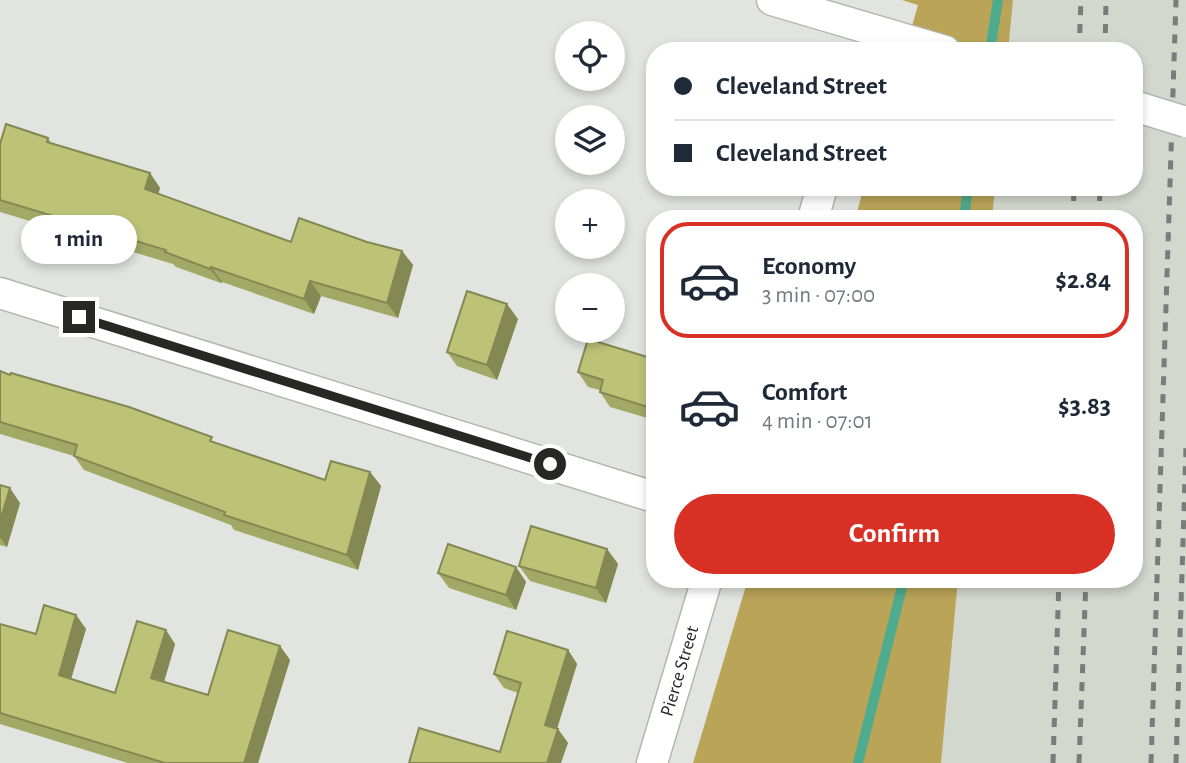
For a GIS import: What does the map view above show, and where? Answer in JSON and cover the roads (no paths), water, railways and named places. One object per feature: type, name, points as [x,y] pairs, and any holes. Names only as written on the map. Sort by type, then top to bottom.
[{"type":"street","points":[[772,0],[915,42]]},
{"type":"street","points":[[1143,109],[1186,122]]},
{"type":"street","points":[[0,293],[646,495]]},
{"type":"street","name":"Pierce Street","points":[[652,763],[704,588]]},
{"type":"waterway","points":[[991,42],[998,0]]},
{"type":"waterway","points":[[965,210],[967,196]]},
{"type":"waterway","points":[[858,763],[902,588]]},
{"type":"railway","points":[[1079,42],[1081,0]]},
{"type":"railway","points":[[1105,42],[1106,0]]},
{"type":"railway","points":[[1151,763],[1176,0]]},
{"type":"railway","points":[[1073,210],[1074,196]]},
{"type":"railway","points":[[1099,210],[1100,196]]},
{"type":"railway","points":[[1176,763],[1186,447]]},
{"type":"railway","points":[[1053,763],[1059,588]]},
{"type":"railway","points":[[1079,763],[1086,588]]}]
